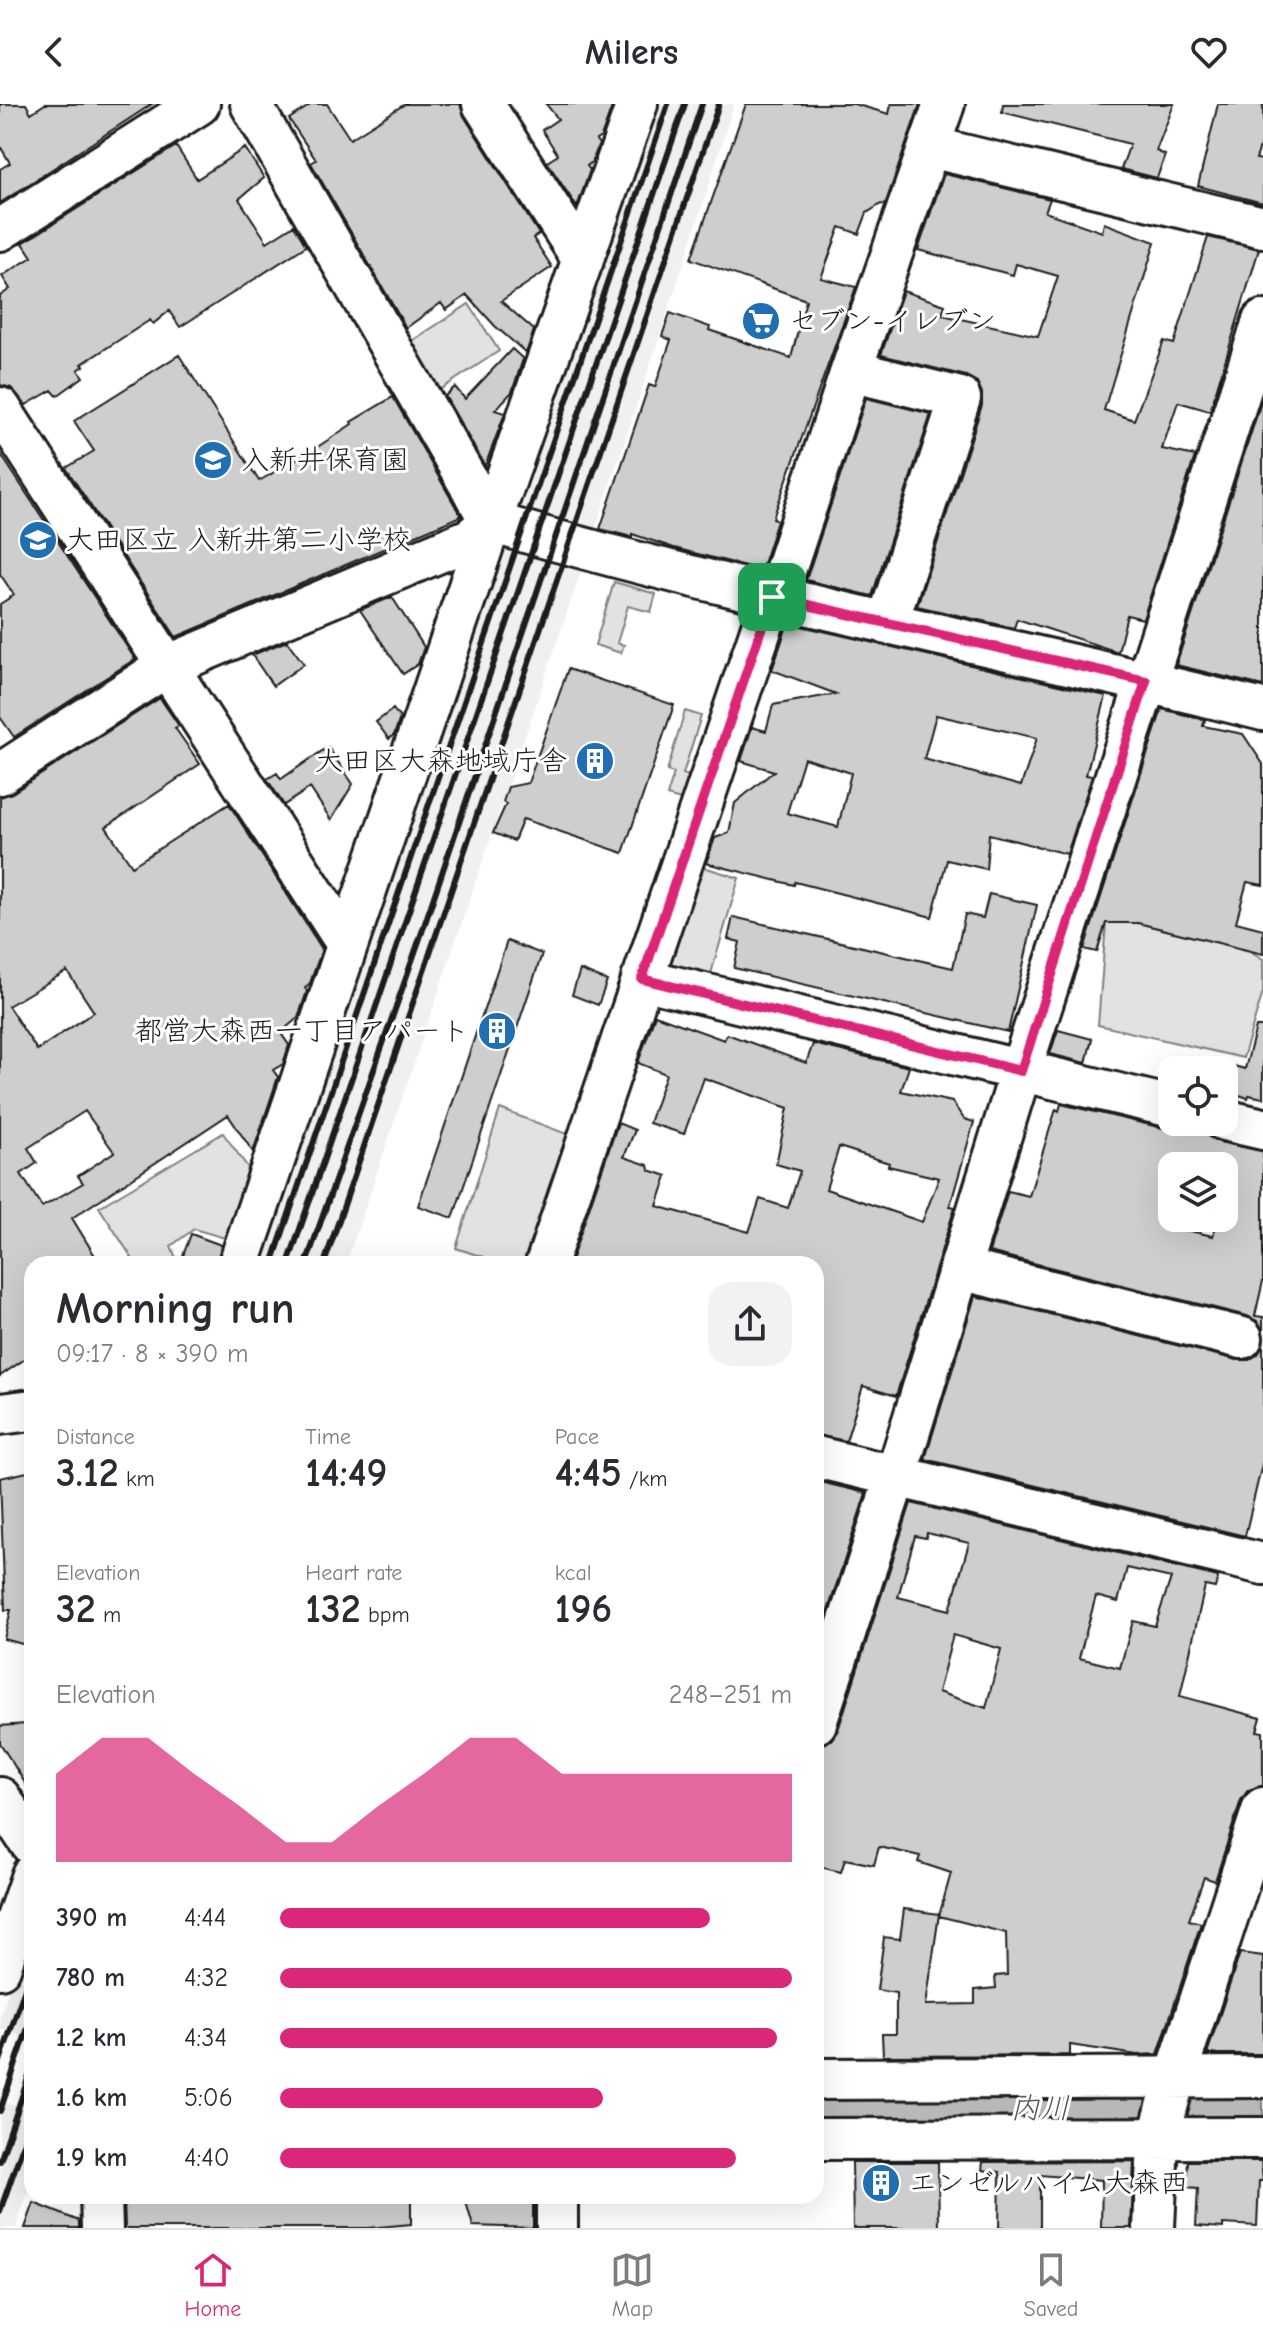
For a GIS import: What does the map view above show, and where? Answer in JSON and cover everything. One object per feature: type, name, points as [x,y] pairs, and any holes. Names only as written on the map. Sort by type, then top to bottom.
[{"type":"street","points":[[0,230],[199,104]]},
{"type":"street","points":[[251,104],[491,522],[597,553],[772,597],[1263,710]]},
{"type":"street","points":[[483,104],[583,260]]},
{"type":"street","points":[[242,1256],[491,522],[637,104]]},
{"type":"street","points":[[549,1256],[772,597],[781,583],[944,104]]},
{"type":"street","points":[[930,147],[1263,227]]},
{"type":"street","points":[[824,1698],[1021,1071],[1263,321]]},
{"type":"street","points":[[851,371],[960,398],[887,624]]},
{"type":"street","points":[[0,408],[347,944]]},
{"type":"street","points":[[0,774],[167,666],[470,539],[491,522]]},
{"type":"street","points":[[642,979],[1158,1104]]},
{"type":"street","points":[[1238,1123],[1263,1129]]},
{"type":"street","points":[[960,1269],[1242,1338]]},
{"type":"street","points":[[0,1414],[24,1411]]},
{"type":"street","points":[[824,1459],[1263,1564]]},
{"type":"street","points":[[0,1798],[24,1833]]},
{"type":"street","points":[[1154,2228],[1158,2140],[1175,2078],[1263,1808]]},
{"type":"street","points":[[0,1968],[24,1898]]},
{"type":"street","points":[[824,2079],[1263,2077]]},
{"type":"street","points":[[824,2139],[1263,2138]]},
{"type":"street","points":[[101,2204],[102,2228]]},
{"type":"street","points":[[557,2204],[557,2228]]},
{"type":"shaded area","points":[[647,104],[734,104],[592,539],[349,1256],[252,1256]]},
{"type":"shaded area","points":[[469,304],[499,351],[435,393],[404,346]]},
{"type":"shaded area","points":[[614,582],[656,594],[651,612],[628,606],[617,643],[624,645],[621,653],[595,645]]},
{"type":"shaded area","points":[[685,711],[701,716],[683,774],[691,777],[684,801],[667,796],[674,773],[667,771]]},
{"type":"shaded area","points":[[697,865],[739,878],[710,977],[663,966]]},
{"type":"shaded area","points":[[1106,923],[1138,923],[1250,951],[1263,959],[1263,992],[1243,1058],[1098,1025]]},
{"type":"shaded area","points":[[500,1109],[575,1137],[536,1256],[480,1256],[456,1248]]},
{"type":"shaded area","points":[[223,1133],[259,1183],[239,1242],[194,1229],[171,1246],[175,1256],[131,1256],[99,1207]]},
{"type":"shaded area","points":[[24,1944],[24,2037],[0,2029],[0,2016]]},
{"type":"shaded area","points":[[0,2097],[24,2105],[24,2203],[16,2228],[0,2228]]},
{"type":"water","name":"内川","points":[[1263,2088],[1263,2129],[824,2132],[824,2089]]},
{"type":"pier","points":[[0,2055],[24,2063],[24,2109],[0,2101]]},
{"type":"building","points":[[0,104],[26,104],[31,113],[45,104],[152,104],[0,203],[0,169],[10,163],[0,146]]},
{"type":"building","points":[[312,104],[327,104],[350,139],[405,104],[460,104],[464,116],[539,234],[533,238],[552,267],[501,301],[534,330],[526,353],[495,326],[467,295],[446,310],[441,303],[406,328],[311,163],[316,160],[289,119]]},
{"type":"building","points":[[546,104],[613,104],[601,137],[596,140],[599,144],[592,162],[587,166],[590,170],[577,207],[547,162],[558,155],[542,130],[558,119]]},
{"type":"building","points":[[746,104],[854,104],[889,114],[891,104],[920,104],[885,205],[881,204],[867,213],[859,234],[840,227],[821,278],[856,287],[773,518],[777,521],[761,570],[632,534],[632,537],[600,529],[649,385],[655,387],[671,340],[662,336],[670,313],[791,358],[806,300],[691,259]]},
{"type":"building","points":[[1003,104],[1174,104],[1156,151],[1165,155],[1157,178],[1121,169],[1130,144],[1002,112]]},
{"type":"building","points":[[1218,104],[1263,104],[1263,138],[1256,159],[1263,160],[1263,203],[1198,186]]},
{"type":"building","points":[[176,146],[197,179],[245,148],[264,178],[239,199],[267,242],[294,225],[306,246],[180,327],[169,311],[153,324],[150,320],[82,364],[84,366],[78,370],[83,377],[57,396],[52,390],[26,405],[11,388],[0,385],[0,296],[10,289],[2,276],[32,257],[23,243]]},
{"type":"building","points":[[944,174],[1050,199],[1045,212],[1102,232],[1104,223],[1155,242],[1104,410],[1134,420],[1164,341],[1174,344],[1208,237],[1259,249],[1210,411],[1178,402],[1162,449],[1195,456],[1143,619],[1127,615],[1118,652],[1017,619],[1014,628],[917,606],[982,405],[982,393],[977,382],[966,376],[881,355],[903,291],[945,305],[942,315],[1038,336],[1058,276],[1016,264],[1013,275],[918,250]]},
{"type":"building","points":[[512,349],[523,359],[512,392],[495,410],[505,413],[485,466],[445,396],[455,387],[465,399]]},
{"type":"building","points":[[179,355],[259,481],[393,397],[461,516],[176,637],[66,468],[94,451],[74,421]]},
{"type":"building","points":[[1263,396],[1263,686],[1176,665]]},
{"type":"building","points":[[866,398],[931,414],[872,596],[806,580]]},
{"type":"building","name":"大田区立 入新井第二小学校","points":[[0,453],[135,659],[14,737],[0,717],[0,604],[14,595],[0,574]]},
{"type":"building","points":[[392,597],[424,647],[418,664],[403,674],[360,610]]},
{"type":"building","points":[[788,623],[1106,696],[1086,775],[1092,776],[1067,854],[989,834],[986,869],[947,860],[932,917],[706,863],[715,838],[729,833],[735,803],[774,771],[741,761],[752,727],[766,731],[773,705],[836,694],[772,670]],"holes":[[[936,715],[1037,738],[1021,786],[924,759]],[[804,758],[851,773],[838,827],[787,813]]]},
{"type":"building","points":[[287,641],[304,664],[273,686],[252,655]]},
{"type":"building","name":"大田区大森地域庁舎","points":[[568,669],[674,705],[623,853],[523,819],[514,841],[493,833],[506,804],[503,802],[508,787],[528,783]]},
{"type":"building","points":[[160,698],[179,726],[175,728],[200,764],[106,827],[132,866],[229,804],[322,949],[310,983],[305,988],[307,991],[298,1018],[282,1035],[289,1045],[283,1064],[273,1070],[278,1077],[253,1152],[228,1115],[72,1218],[95,1256],[24,1256],[24,1360],[0,1376],[0,797],[12,793]],"holes":[[[67,971],[94,1012],[37,1050],[8,1006]],[[85,1111],[114,1152],[78,1176],[83,1183],[42,1207],[21,1174],[37,1163],[28,1148]]]},
{"type":"building","points":[[393,709],[400,718],[394,735],[389,739],[376,722]]},
{"type":"building","points":[[1162,709],[1205,720],[1203,726],[1243,734],[1263,764],[1263,885],[1247,882],[1236,922],[1263,929],[1263,954],[1138,923],[1106,923],[1097,952],[1084,949]]},
{"type":"building","points":[[328,747],[353,784],[331,820],[310,788],[284,805],[267,779],[277,773],[281,779]]},
{"type":"building","points":[[989,894],[1037,905],[1008,1032],[734,968],[740,942],[728,939],[733,917],[953,968],[965,914],[983,918]]},
{"type":"building","name":"都営大森西一丁目アパート","points":[[507,941],[542,954],[453,1218],[418,1206]]},
{"type":"building","points":[[580,970],[607,981],[598,1005],[572,995]]},
{"type":"building","points":[[655,1015],[724,1040],[727,1034],[806,1063],[813,1044],[909,1067],[901,1091],[952,1102],[964,1119],[974,1122],[950,1206],[955,1207],[896,1396],[863,1386],[846,1441],[824,1437],[824,1256],[573,1256],[618,1123],[635,1130],[624,1157],[667,1176],[657,1206],[749,1232],[760,1199],[788,1208],[800,1171],[776,1164],[788,1108],[704,1078],[684,1134],[649,1123],[666,1074],[638,1063]],"holes":[[[839,1147],[889,1163],[888,1166],[939,1178],[922,1222],[826,1189]]]},
{"type":"building","points":[[1256,1027],[1263,1027],[1263,1098],[1238,1095],[1238,1067],[1245,1069]]},
{"type":"building","points":[[1058,1030],[1092,1039],[1086,1063],[1050,1054]]},
{"type":"building","points":[[1061,1104],[1158,1127],[1158,1136],[1208,1136],[1219,1142],[1263,1151],[1263,1281],[1255,1316],[1263,1317],[1263,1330],[1257,1321],[1247,1316],[989,1252],[1008,1191],[1029,1196],[1056,1109],[1059,1111]]},
{"type":"building","points":[[191,1234],[221,1245],[219,1256],[183,1256]]},
{"type":"building","points":[[975,1296],[1237,1360],[1249,1360],[1263,1346],[1263,1460],[1245,1536],[925,1459]]},
{"type":"building","points":[[24,1473],[24,1644],[4,1639],[11,1610],[5,1610],[0,1478]]},
{"type":"building","points":[[824,1483],[866,1493],[824,1623]]},
{"type":"building","points":[[911,1503],[1218,1577],[1215,1588],[1205,1586],[1180,1696],[1261,1718],[1257,1731],[1263,1732],[1263,1786],[1248,1790],[1241,1800],[1215,1881],[1204,1877],[1189,1920],[1201,1923],[1158,2054],[1137,2055],[1070,2045],[1070,2055],[883,2056],[882,2034],[896,2034],[896,1993],[877,1990],[884,1937],[900,1939],[904,1909],[939,1914],[926,2005],[975,2004],[975,1990],[996,1988],[995,1976],[1007,1975],[1006,1933],[939,1916],[951,1873],[918,1862],[920,1856],[879,1847],[874,1865],[845,1859],[841,1872],[824,1868],[824,1742],[831,1740],[838,1730]],"holes":[[[927,1533],[969,1543],[950,1610],[898,1597],[915,1536],[926,1538]],[[1127,1568],[1171,1578],[1155,1626],[1133,1621],[1120,1668],[1079,1658],[1096,1596],[1118,1602]],[[953,1635],[1001,1649],[986,1708],[938,1692]]]},
{"type":"building","points":[[24,1724],[24,1781],[0,1743],[0,1726]]},
{"type":"building","points":[[1240,1953],[1263,1956],[1263,2054],[1207,2054]]},
{"type":"building","points":[[1134,2161],[1131,2228],[1101,2228],[1102,2180],[1040,2175],[1040,2228],[999,2228],[1000,2172],[982,2170],[983,2162]]},
{"type":"building","points":[[1188,2161],[1261,2161],[1263,2181],[1259,2181],[1257,2226],[1196,2226],[1198,2188],[1186,2187]]},
{"type":"building","name":"エンゼルハイム大森西","points":[[852,2162],[938,2162],[939,2228],[853,2228]]},
{"type":"building","points":[[34,2204],[79,2221],[79,2228],[25,2228]]},
{"type":"building","points":[[124,2204],[411,2204],[411,2224],[368,2228],[125,2228]]},
{"type":"building","points":[[467,2204],[533,2204],[533,2228],[473,2226]]},
{"type":"railway","points":[[275,1256],[668,104]]},
{"type":"railway","points":[[291,1256],[685,104]]},
{"type":"railway","points":[[309,1256],[421,935],[702,104]]},
{"type":"railway","points":[[327,1256],[719,104]]},
{"type":"railway","points":[[0,2061],[24,1991]]},
{"type":"railway","points":[[0,2111],[24,2040]]},
{"type":"railway","points":[[0,2161],[24,2090]]},
{"type":"railway","points":[[0,2211],[24,2143]]},
{"type":"place","name":"セブン-イレブン","points":[[761,321]]},
{"type":"place","name":"入新井保育園","points":[[213,460]]},
{"type":"place","name":"大田区立 入新井第二小学校","points":[[38,540]]},
{"type":"place","name":"大田区大森地域庁舎","points":[[595,761]]},
{"type":"place","name":"都営大森西一丁目アパート","points":[[497,1031]]},
{"type":"place","name":"エンゼルハイム大森西","points":[[881,2183]]},
{"type":"route","points":[[772,597],[1146,681],[1021,1071],[642,979],[772,597]]}]
